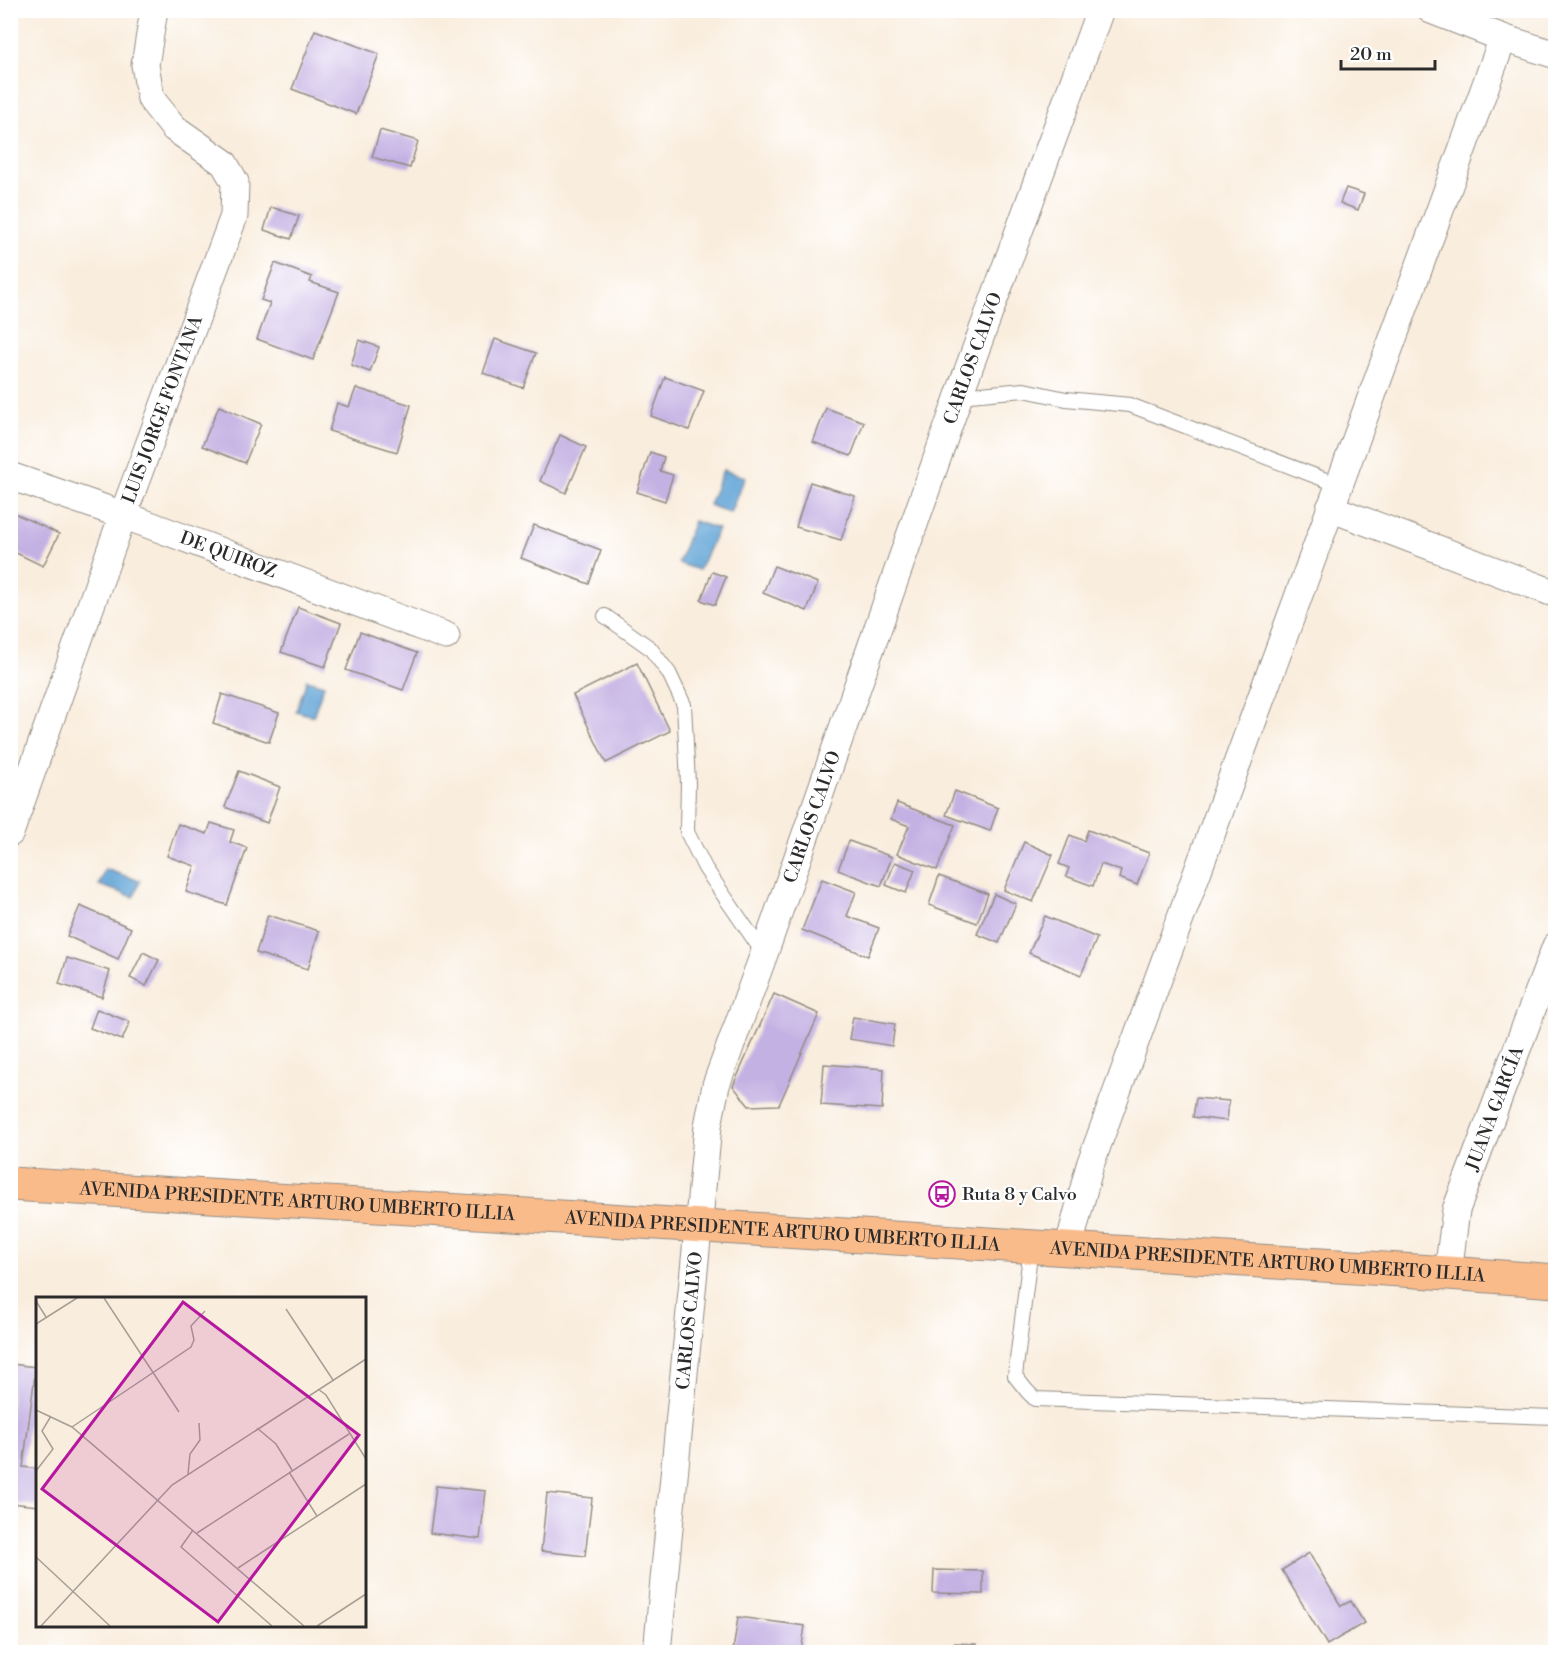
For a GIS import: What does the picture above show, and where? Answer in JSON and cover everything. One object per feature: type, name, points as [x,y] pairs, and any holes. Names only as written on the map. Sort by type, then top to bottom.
[{"type":"main road","name":"AVENIDA PRESIDENTE ARTURO UMBERTO ILLIA","points":[[10,1184],[700,1225],[1556,1281]]},
{"type":"street","name":"LUIS JORGE FONTANA","points":[[10,833],[123,515],[234,216],[236,182],[224,163],[174,128],[151,99],[146,65],[154,10]]},
{"type":"street","name":"CARLOS CALVO","points":[[657,1653],[708,1126],[716,1085],[959,396],[1100,10]]},
{"type":"street","points":[[1431,10],[1503,38],[1556,55]]},
{"type":"street","points":[[1068,1250],[1090,1165],[1503,38]]},
{"type":"street","name":"DE QUIROZ","points":[[10,476],[123,515],[446,636]]},
{"type":"street","points":[[1334,496],[1556,594]]},
{"type":"street","name":"JUANA GARCÍA","points":[[1448,1273],[1456,1210],[1556,946]]},
{"type":"lane","points":[[959,396],[1024,390],[1066,399],[1130,405],[1334,496]]},
{"type":"lane","points":[[605,616],[650,648],[669,673],[684,705],[688,783],[687,832],[705,868],[764,954]]},
{"type":"lane","points":[[1030,1247],[1015,1376],[1035,1399],[1556,1417]]},
{"type":"water","points":[[723,470],[745,477],[730,513],[709,505]]},
{"type":"water","points":[[694,521],[718,529],[699,570],[678,563]]},
{"type":"water","points":[[307,680],[324,685],[313,716],[296,711]]},
{"type":"water","points":[[105,869],[140,881],[134,897],[99,885]]},
{"type":"building","points":[[315,30],[379,54],[356,114],[292,89]]},
{"type":"building","points":[[380,130],[418,141],[410,168],[372,157]]},
{"type":"building","points":[[1346,188],[1364,194],[1358,210],[1340,203]]},
{"type":"building","points":[[271,207],[299,216],[291,239],[264,230]]},
{"type":"building","points":[[275,263],[312,277],[310,282],[339,292],[313,360],[257,339],[270,303],[261,300]]},
{"type":"building","points":[[495,339],[536,353],[523,388],[483,373]]},
{"type":"building","points":[[359,340],[379,347],[370,372],[351,365]]},
{"type":"building","points":[[665,377],[704,391],[689,430],[651,416]]},
{"type":"building","points":[[356,388],[411,405],[397,452],[329,431],[337,403],[349,407]]},
{"type":"building","points":[[219,406],[261,424],[245,463],[202,446]]},
{"type":"building","points":[[826,408],[864,422],[851,456],[813,442]]},
{"type":"building","points":[[560,435],[586,447],[566,493],[540,481]]},
{"type":"building","points":[[650,452],[664,457],[660,471],[673,475],[665,501],[637,492]]},
{"type":"building","points":[[810,482],[855,496],[841,540],[796,527]]},
{"type":"building","points":[[14,513],[59,534],[43,566],[10,550],[10,520]]},
{"type":"building","points":[[534,525],[601,550],[589,584],[521,558]]},
{"type":"building","points":[[774,566],[818,583],[807,611],[763,593]]},
{"type":"building","points":[[712,572],[726,577],[715,605],[701,600]]},
{"type":"building","points":[[298,607],[341,623],[325,667],[281,652]]},
{"type":"building","points":[[360,632],[417,653],[403,690],[346,670]]},
{"type":"building","points":[[637,663],[670,731],[606,763],[573,695]]},
{"type":"building","points":[[222,694],[279,713],[269,742],[213,723]]},
{"type":"building","points":[[239,771],[280,787],[267,823],[225,807]]},
{"type":"building","points":[[955,791],[998,808],[990,831],[946,815]]},
{"type":"building","points":[[897,803],[955,825],[937,870],[897,854],[909,826],[891,819]]},
{"type":"building","points":[[211,823],[234,830],[230,842],[247,848],[227,905],[186,892],[195,866],[167,856],[178,824],[207,834]]},
{"type":"building","points":[[1088,830],[1149,853],[1137,885],[1119,878],[1121,871],[1101,864],[1093,886],[1066,876],[1069,868],[1059,864],[1070,835],[1084,841]]},
{"type":"building","points":[[849,841],[892,857],[881,886],[838,870]]},
{"type":"building","points":[[1024,842],[1053,855],[1033,902],[1004,890]]},
{"type":"building","points":[[895,862],[915,870],[906,893],[886,885]]},
{"type":"building","points":[[939,876],[988,894],[977,923],[929,905]]},
{"type":"building","points":[[822,879],[856,892],[847,916],[879,928],[868,956],[802,930]]},
{"type":"building","points":[[994,894],[1016,904],[999,943],[977,934]]},
{"type":"building","points":[[80,906],[131,928],[118,959],[67,936]]},
{"type":"building","points":[[268,915],[319,931],[308,969],[256,953]]},
{"type":"building","points":[[1045,916],[1097,938],[1081,975],[1029,953]]},
{"type":"building","points":[[143,952],[159,960],[146,986],[130,978]]},
{"type":"building","points":[[67,958],[110,971],[102,997],[59,984]]},
{"type":"building","points":[[774,994],[819,1014],[779,1105],[749,1106],[733,1086]]},
{"type":"building","points":[[97,1009],[130,1022],[122,1040],[90,1028]]},
{"type":"building","points":[[853,1017],[895,1024],[892,1046],[849,1039]]},
{"type":"building","points":[[824,1064],[884,1069],[882,1109],[821,1105]]},
{"type":"building","points":[[1196,1098],[1229,1101],[1227,1121],[1193,1117]]},
{"type":"building","points":[[11,1364],[36,1367],[23,1467],[36,1469],[36,1506],[10,1503]]},
{"type":"building","points":[[436,1486],[486,1491],[480,1539],[430,1533]]},
{"type":"building","points":[[547,1493],[592,1498],[585,1556],[541,1551]]},
{"type":"building","points":[[1309,1553],[1341,1606],[1351,1601],[1364,1623],[1327,1645],[1282,1570]]},
{"type":"building","points":[[934,1570],[983,1571],[983,1594],[933,1593]]},
{"type":"building","points":[[738,1617],[805,1626],[801,1652],[733,1651]]},
{"type":"building","points":[[955,1643],[977,1644],[976,1652],[955,1652]]},
{"type":"building","points":[[293,1646],[325,1650],[325,1652],[292,1652]]},
{"type":"building","points":[[854,1646],[894,1651],[894,1652],[853,1652]]},
{"type":"place","name":"Ruta 8 y Calvo","points":[[942,1194]]}]
